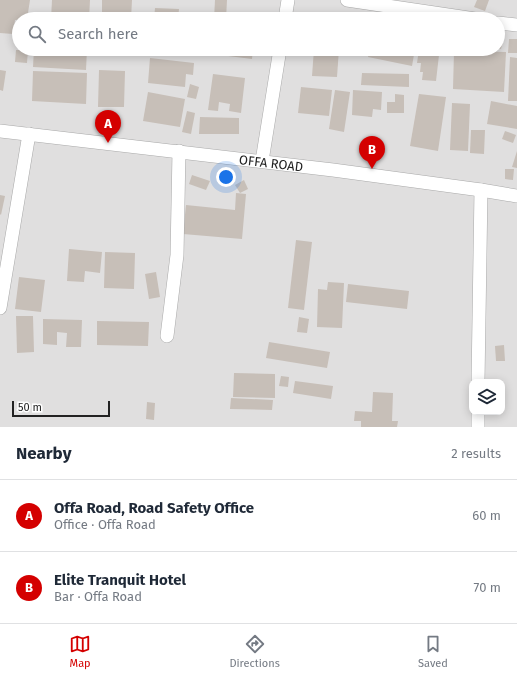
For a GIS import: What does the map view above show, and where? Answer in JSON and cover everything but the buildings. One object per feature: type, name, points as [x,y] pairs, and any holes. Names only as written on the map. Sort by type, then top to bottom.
[{"type":"street","points":[[286,12],[288,0]]},
{"type":"street","points":[[347,0],[428,12]]},
{"type":"street","points":[[505,24],[517,26]]},
{"type":"street","points":[[262,161],[279,56]]},
{"type":"street","name":"OFFA ROAD","points":[[0,131],[262,161],[517,196]]},
{"type":"street","points":[[0,308],[30,134]]},
{"type":"street","points":[[167,336],[177,255],[178,151]]},
{"type":"street","points":[[478,379],[481,190]]},
{"type":"street","points":[[478,415],[478,427]]},
{"type":"shaded area","points":[[0,0],[517,0],[517,427],[0,427]]},
{"type":"place","name":"Offa Road, Road Safety Office","points":[[108,143]]},
{"type":"place","name":"Elite Tranquit Hotel","points":[[372,169]]}]
